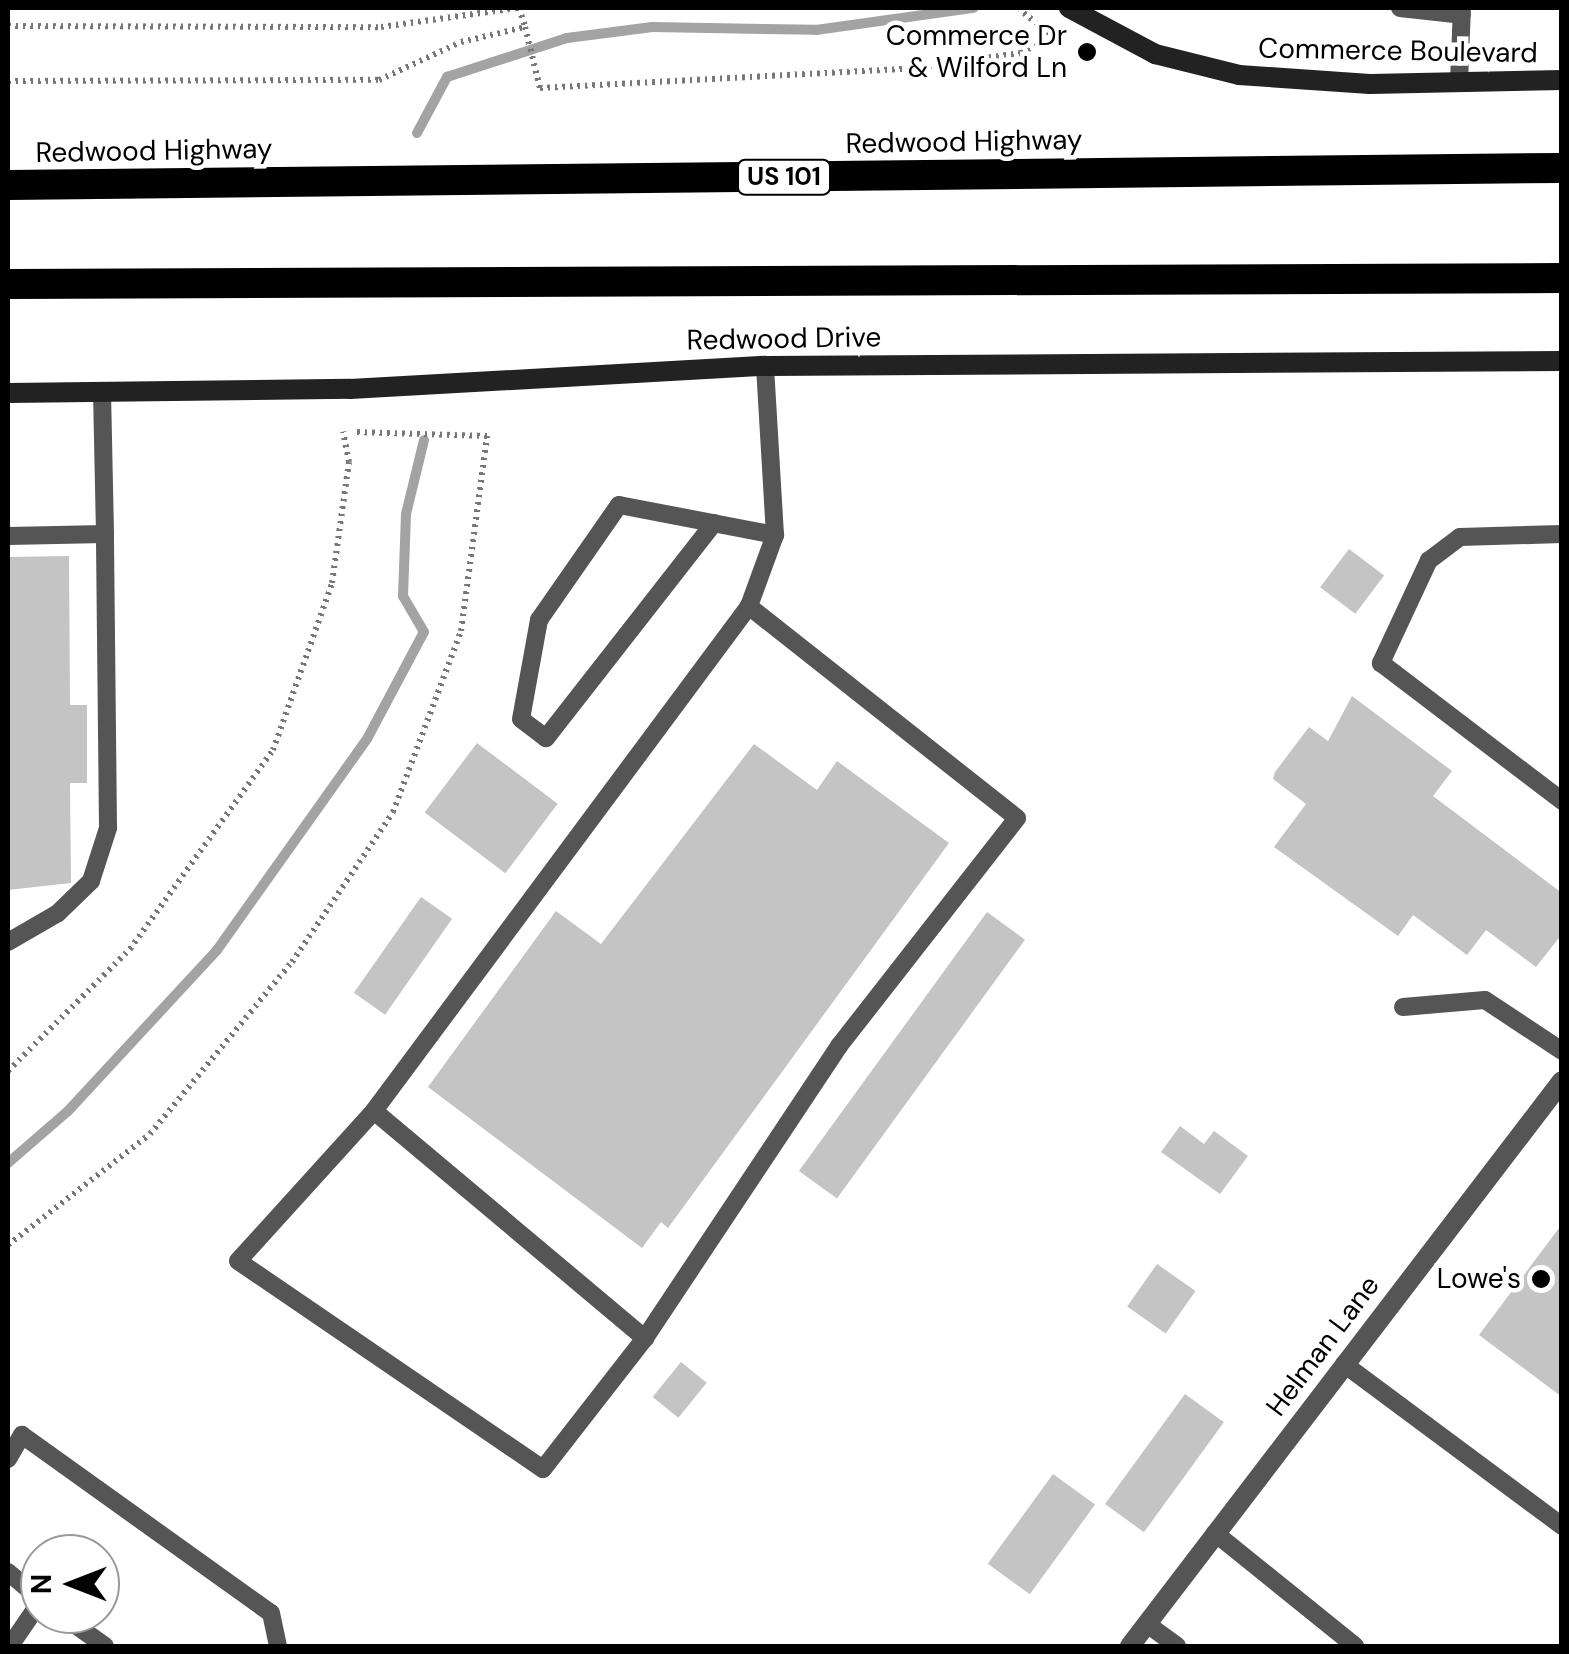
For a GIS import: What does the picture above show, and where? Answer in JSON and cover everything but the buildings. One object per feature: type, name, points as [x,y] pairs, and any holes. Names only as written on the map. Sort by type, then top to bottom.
[{"type":"highway","name":"Redwood Highway","points":[[8,185],[1562,168]]},
{"type":"highway","points":[[8,284],[1562,278]]},
{"type":"main road","name":"Commerce Boulevard","points":[[1069,8],[1155,54],[1211,70],[1459,82],[1562,80]]},
{"type":"main road","name":"Redwood Drive","points":[[8,393],[350,390],[766,366],[1562,361]]},
{"type":"street","name":"Helman Lane","points":[[1130,1646],[1562,1081]]},
{"type":"lane","points":[[1400,8],[1462,11],[1459,82]]},
{"type":"lane","points":[[748,606],[1017,818],[838,1046],[645,1338],[543,1469],[238,1262],[374,1111],[748,606],[775,534],[766,366]]},
{"type":"lane","points":[[8,942],[58,913],[91,881],[108,828],[102,392]]},
{"type":"lane","points":[[714,523],[546,738],[521,719],[539,620],[619,504],[775,534]]},
{"type":"lane","points":[[8,536],[105,534]]},
{"type":"lane","points":[[1562,534],[1460,537],[1429,560],[1381,662],[1562,801]]},
{"type":"lane","points":[[1404,1008],[1485,1000],[1562,1051]]},
{"type":"lane","points":[[374,1111],[645,1338]]},
{"type":"lane","points":[[1344,1364],[1562,1526]]},
{"type":"lane","points":[[8,1458],[22,1435],[272,1613],[278,1646]]},
{"type":"lane","points":[[1216,1533],[1356,1646]]},
{"type":"lane","points":[[1147,1624],[1178,1646]]},
{"type":"path","points":[[8,26],[381,27],[518,8],[540,88],[907,69],[1021,53],[1054,38],[1020,10]]},
{"type":"path","points":[[8,82],[379,80],[461,42],[526,31]]},
{"type":"path","points":[[8,1071],[130,949],[272,750],[332,583],[349,462],[343,432]]},
{"type":"path","points":[[8,1245],[150,1134],[292,962],[393,812],[461,631],[488,436],[354,432]]},
{"type":"waterway","points":[[417,133],[447,77],[567,38],[652,27],[816,30],[973,8]]},
{"type":"waterway","points":[[8,1163],[68,1111],[217,950],[367,739],[424,632],[403,596],[406,514],[424,440]]},
{"type":"place","name":"Commerce Dr & Wilford Ln","points":[[1087,52]]},
{"type":"place","name":"Lowe's","points":[[1541,1279]]}]
